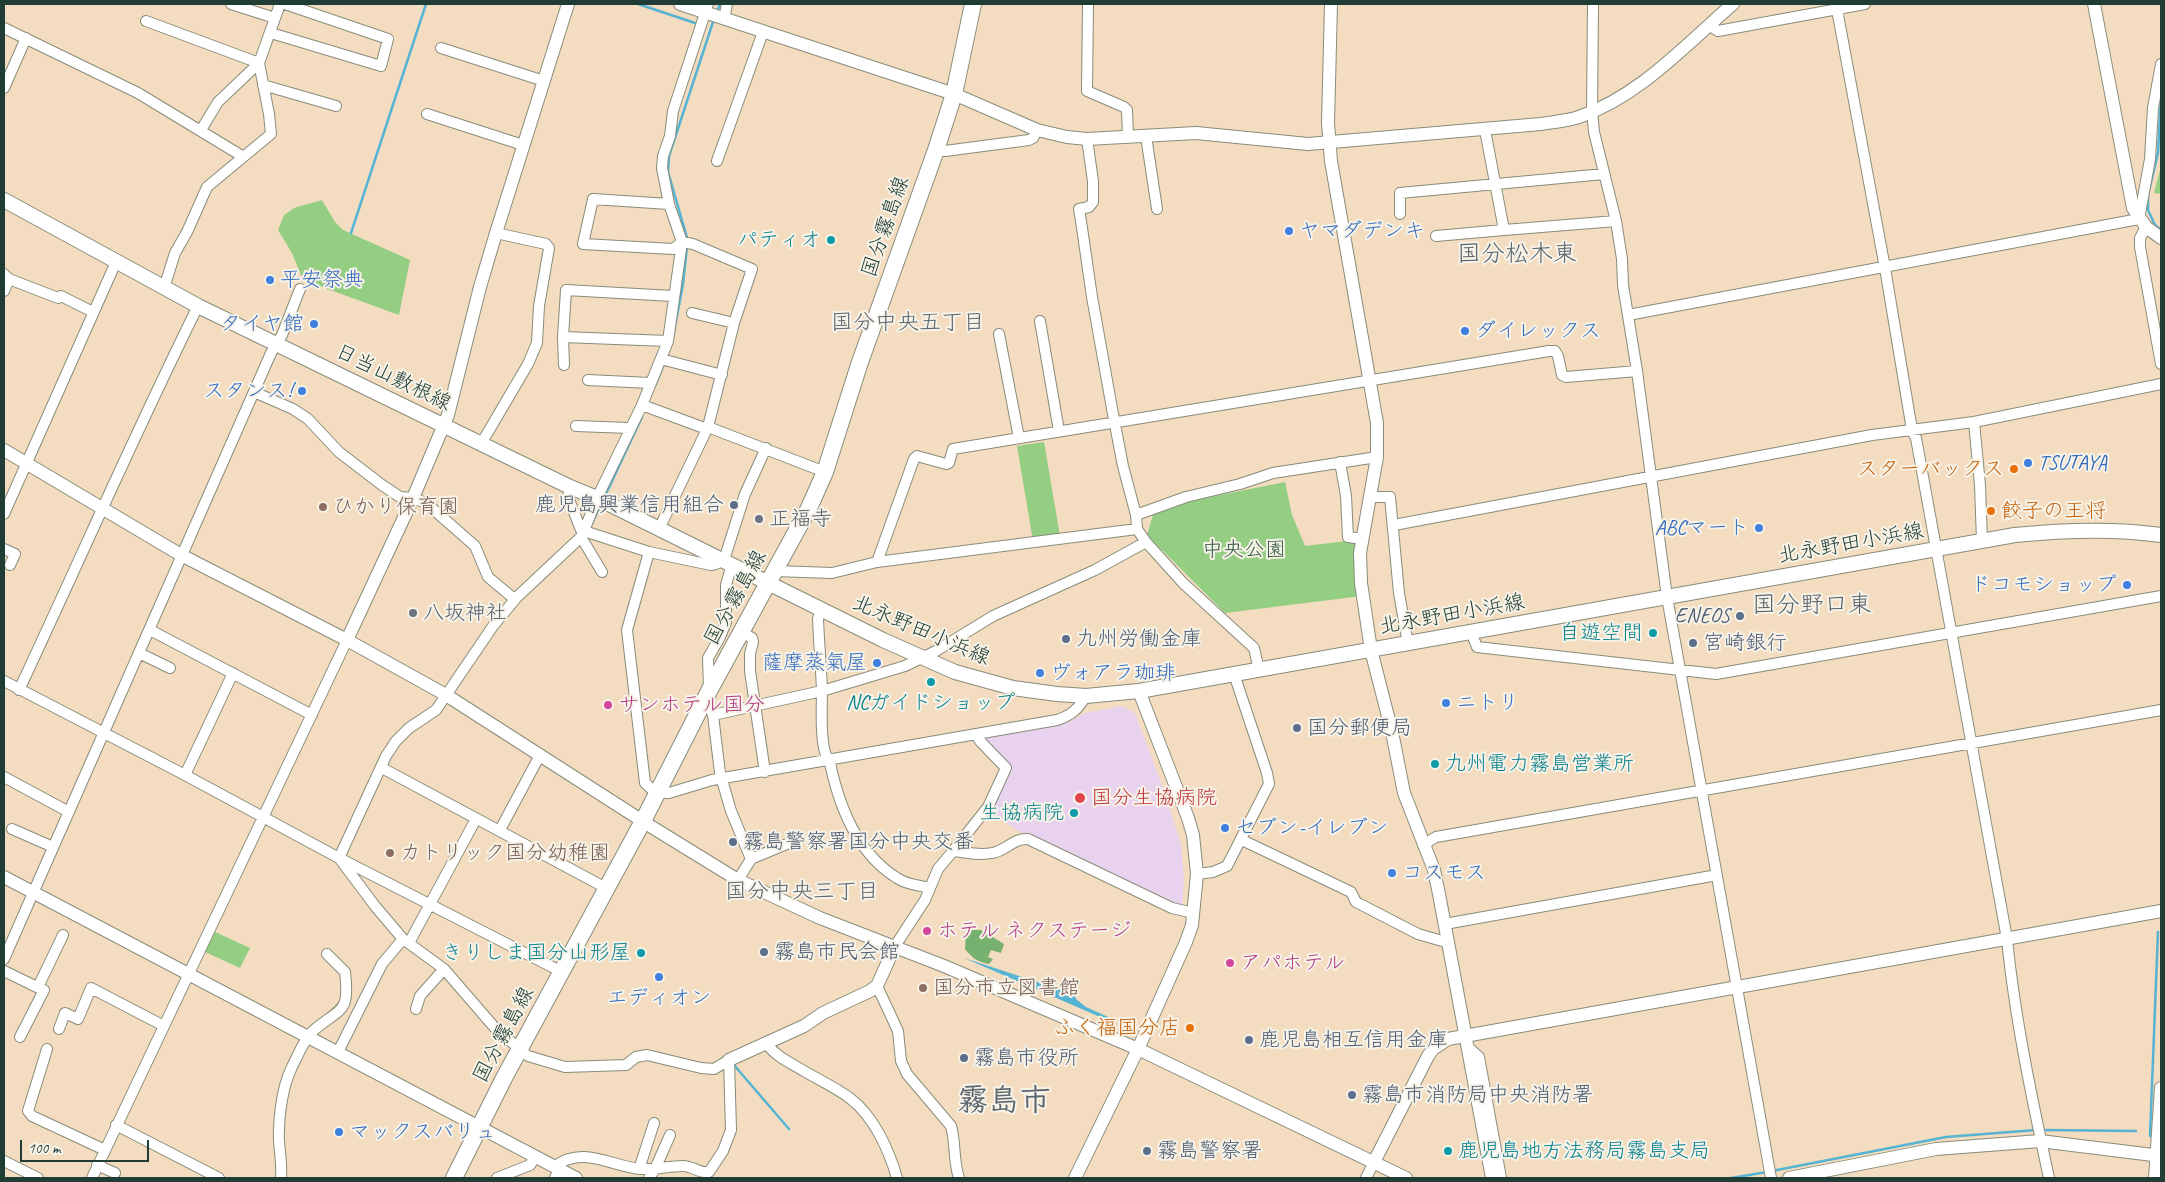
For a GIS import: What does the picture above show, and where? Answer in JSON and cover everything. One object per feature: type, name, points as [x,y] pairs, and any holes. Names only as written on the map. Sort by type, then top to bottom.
[{"type":"main road","name":"国分霧島線","points":[[454,1178],[520,1049],[643,822],[656,793],[708,704],[742,632],[809,508],[825,472],[860,362],[936,150],[954,94],[973,4]]},
{"type":"main road","name":"日当山敷根線","points":[[4,200],[198,306],[658,529],[728,562],[772,577]]},
{"type":"main road","name":"北永野田小浜線","points":[[772,577],[821,609],[955,672],[1004,686],[1036,692],[1086,696],[1139,691],[1982,541],[2059,531],[2113,531],[2161,535]]},
{"type":"street","points":[[230,4],[275,18]]},
{"type":"street","points":[[201,130],[218,102],[258,63],[271,33],[280,4]]},
{"type":"street","points":[[271,33],[381,66],[388,39],[285,4]]},
{"type":"street","points":[[92,1178],[312,715],[413,498],[444,425],[496,233],[568,4]]},
{"type":"street","points":[[680,4],[714,13],[763,32],[954,94],[1036,130],[1066,137],[1087,139],[1196,133],[1308,144],[1485,130],[1579,117],[1618,99],[1644,81],[1733,4]]},
{"type":"street","points":[[339,858],[386,756],[396,741],[409,728],[436,710],[493,626],[517,597],[586,534],[629,428],[646,406],[650,383],[666,359],[673,296],[687,243],[669,204],[662,168],[663,156],[670,136],[673,111],[714,13],[727,4]]},
{"type":"street","points":[[1088,4],[1087,91],[1127,110],[1128,137]]},
{"type":"street","points":[[1331,4],[1331,161],[1377,423],[1377,457],[1360,553],[1360,583],[1371,650],[1392,732],[1404,793],[1434,870],[1446,924],[1492,1178]]},
{"type":"street","points":[[1593,4],[1592,111],[1594,132],[1616,220],[1668,597],[1771,1174]]},
{"type":"street","points":[[1709,25],[1718,31],[1836,6],[1865,4]]},
{"type":"street","points":[[2094,4],[2130,197],[2142,223],[2161,238]]},
{"type":"street","points":[[1836,6],[1885,268],[1912,430],[1916,438],[2007,939],[2011,982],[2039,1135],[2049,1178]]},
{"type":"street","points":[[146,21],[258,63]]},
{"type":"street","points":[[4,28],[138,93],[242,156]]},
{"type":"street","points":[[717,161],[763,32]]},
{"type":"street","points":[[4,88],[26,38]]},
{"type":"street","points":[[441,48],[544,81]]},
{"type":"street","points":[[164,288],[175,252],[207,187],[242,156],[271,134],[269,114],[258,63]]},
{"type":"street","points":[[2161,64],[2154,108],[2155,159],[2142,223],[2140,247],[2161,364]]},
{"type":"street","points":[[263,84],[336,106]]},
{"type":"street","points":[[427,114],[523,145]]},
{"type":"street","points":[[936,150],[945,151],[1029,140],[1033,138],[1036,130]]},
{"type":"street","points":[[1485,130],[1504,230]]},
{"type":"street","points":[[1146,136],[1157,209]]},
{"type":"street","points":[[1087,139],[1093,181],[1093,202],[1089,206],[1080,209],[1092,297],[1123,466],[1136,516],[1136,529],[1184,583],[1254,648],[1259,670]]},
{"type":"street","points":[[1400,214],[1400,193],[1604,174]]},
{"type":"street","points":[[658,529],[708,428],[734,323],[752,269],[687,243],[673,249],[583,244],[593,199],[669,204]]},
{"type":"street","points":[[1436,236],[1616,220]]},
{"type":"street","points":[[1628,315],[2142,223]]},
{"type":"street","points":[[481,444],[528,364],[537,343],[539,306],[549,248],[546,244],[496,233]]},
{"type":"street","points":[[4,514],[116,262]]},
{"type":"street","points":[[4,291],[6,277],[58,298],[61,296],[94,312]]},
{"type":"street","points":[[4,959],[300,288]]},
{"type":"street","points":[[564,366],[563,337],[566,290],[673,296]]},
{"type":"street","points":[[19,690],[151,401],[198,306]]},
{"type":"street","points":[[692,313],[734,323]]},
{"type":"street","points":[[1040,322],[1059,431]]},
{"type":"street","points":[[999,334],[1019,438]]},
{"type":"street","points":[[563,337],[668,340]]},
{"type":"street","points":[[877,562],[914,459],[917,456],[946,464],[949,463],[952,449],[1549,351],[1555,351],[1562,375],[1566,377],[1637,371]]},
{"type":"street","points":[[666,359],[722,375]]},
{"type":"street","points":[[588,380],[650,383]]},
{"type":"street","points":[[1394,525],[1652,478],[1872,435],[1974,422],[2161,384]]},
{"type":"street","points":[[254,392],[293,409],[308,418],[339,452],[400,497],[413,498],[426,503],[475,546],[488,577],[512,597],[517,597]]},
{"type":"street","points":[[646,406],[766,448],[825,472]]},
{"type":"street","points":[[1974,422],[1980,485],[1982,541]]},
{"type":"street","points":[[576,426],[629,428]]},
{"type":"street","points":[[750,859],[731,811],[722,779],[708,704],[708,658],[726,622],[728,562],[745,494],[766,448]]},
{"type":"street","points":[[4,450],[102,510],[181,555],[347,640],[446,695],[643,822],[738,880],[820,918],[895,946],[1138,1049],[1406,1178]]},
{"type":"street","points":[[1136,516],[1186,497],[1240,484],[1272,473],[1377,457]]},
{"type":"street","points":[[1340,462],[1346,496],[1348,537],[1363,539]]},
{"type":"street","points":[[570,487],[568,497],[581,530],[586,534],[649,552],[711,565],[728,562]]},
{"type":"street","points":[[1371,497],[1390,497],[1399,593],[1408,644]]},
{"type":"street","points":[[772,577],[832,573],[877,562],[1136,529]]},
{"type":"street","points":[[586,534],[602,572]]},
{"type":"street","points":[[708,704],[754,706],[822,691],[890,671],[922,658],[993,616],[1095,570],[1146,542]]},
{"type":"street","points":[[4,549],[14,554],[10,565]]},
{"type":"street","points":[[649,552],[627,630],[645,784],[656,793],[669,792],[722,779],[1065,717],[1079,708],[1086,696]]},
{"type":"street","points":[[1471,632],[1477,647],[1716,674],[2161,596]]},
{"type":"street","points":[[821,609],[818,619],[822,691],[821,724],[828,760],[844,809],[860,843],[881,866],[897,879],[908,884],[930,888]]},
{"type":"street","points":[[150,630],[312,715]]},
{"type":"street","points":[[742,632],[752,638],[753,642],[750,671],[765,772]]},
{"type":"street","points":[[139,652],[170,668]]},
{"type":"street","points":[[185,775],[233,673]]},
{"type":"street","points":[[1197,874],[1213,872],[1227,866],[1269,784],[1234,674]]},
{"type":"street","points":[[4,681],[339,858],[562,972]]},
{"type":"street","points":[[1075,1178],[1138,1049],[1186,942],[1194,913],[1197,874],[1193,835],[1139,691]]},
{"type":"street","points":[[1423,845],[1436,837],[1702,792],[2161,710]]},
{"type":"street","points":[[339,858],[375,906],[406,941],[444,969],[495,1028],[528,1056],[565,1067],[626,1065],[636,1057],[647,1055],[701,1068],[714,1069],[729,1060],[767,1044],[877,986],[895,946],[925,900],[938,869],[988,807],[1006,768],[980,741],[976,734]]},
{"type":"street","points":[[500,830],[540,755]]},
{"type":"street","points":[[382,768],[606,888]]},
{"type":"street","points":[[4,777],[69,812]]},
{"type":"street","points":[[338,1052],[382,964],[406,941],[432,904],[476,819]]},
{"type":"street","points":[[12,829],[53,848]]},
{"type":"street","points":[[953,851],[992,853],[1016,840],[1028,839],[1172,908],[1194,913]]},
{"type":"street","points":[[1242,840],[1351,892],[1356,902],[1410,930],[1449,943]]},
{"type":"street","points":[[738,880],[750,859],[794,841]]},
{"type":"street","points":[[1446,924],[1717,875]]},
{"type":"street","points":[[4,877],[479,1127],[535,1157],[556,1171],[576,1178]]},
{"type":"street","points":[[1366,1178],[1428,1056],[1439,1044],[1448,1039],[1467,1040],[1738,987],[2161,911]]},
{"type":"street","points":[[20,1037],[43,990],[62,935]]},
{"type":"street","points":[[281,1178],[282,1163],[279,1121],[290,1071],[309,1037],[314,1031],[339,1013],[345,998],[344,972],[328,954]]},
{"type":"street","points":[[416,1009],[420,996],[444,969]]},
{"type":"street","points":[[4,970],[43,990]]},
{"type":"street","points":[[877,986],[898,1031],[901,1061],[906,1074],[951,1126],[959,1178]]},
{"type":"street","points":[[58,1029],[64,1013],[78,1019],[90,988],[164,1026]]},
{"type":"street","points":[[1467,1040],[1479,1057],[1501,1178]]},
{"type":"street","points":[[767,1044],[778,1056],[850,1098],[862,1109],[880,1136],[892,1160],[897,1178]]},
{"type":"street","points":[[47,1049],[28,1111],[32,1116],[105,1150]]},
{"type":"street","points":[[556,1171],[562,1160],[581,1157],[606,1159],[642,1169],[685,1166],[706,1173],[710,1172],[723,1151],[731,1130],[729,1060]]},
{"type":"street","points":[[2155,1178],[2159,1156],[2161,1088]]},
{"type":"street","points":[[642,1169],[642,1163],[654,1123]]},
{"type":"street","points":[[116,1125],[219,1178]]},
{"type":"street","points":[[648,1178],[655,1169],[670,1135]]},
{"type":"street","points":[[1789,1178],[1936,1149],[2039,1135],[2159,1156]]},
{"type":"street","points":[[497,1178],[530,1165],[535,1157]]},
{"type":"street","points":[[4,1160],[38,1178]]},
{"type":"street","points":[[97,1165],[116,1173]]},
{"type":"shaded area","name":"国分生協病院","points":[[1122,706],[1135,713],[1162,785],[1181,844],[1184,880],[1182,907],[1018,831],[988,810],[1007,768],[979,737],[1069,722],[1085,713]]},
{"type":"green space","points":[[2161,166],[2161,194],[2154,193]]},
{"type":"green space","points":[[322,200],[335,222],[343,230],[410,260],[399,315],[303,280],[292,253],[278,230],[284,215],[294,208]]},
{"type":"green space","points":[[1044,442],[1060,536],[1033,541],[1017,446]]},
{"type":"green space","name":"中央公園","points":[[1285,482],[1292,515],[1305,546],[1355,540],[1362,596],[1225,613],[1147,535],[1155,508]]},
{"type":"green space","points":[[972,930],[981,930],[1004,944],[1001,953],[991,950],[988,957],[993,959],[989,964],[976,959],[965,949],[966,933]]},
{"type":"green space","points":[[213,931],[250,948],[240,968],[203,951]]},
{"type":"water","points":[[964,958],[1074,994],[1076,999],[1086,1007],[1115,1020],[1114,1023]]},
{"type":"waterway","points":[[351,233],[426,4]]},
{"type":"waterway","points":[[638,4],[698,24]]},
{"type":"waterway","points":[[717,12],[720,4]]},
{"type":"waterway","points":[[688,241],[668,172],[669,156],[714,19]]},
{"type":"waterway","points":[[2161,98],[2158,153],[2148,195],[2148,210],[2155,225],[2161,230]]},
{"type":"waterway","points":[[672,342],[683,284],[687,247]]},
{"type":"waterway","points":[[655,386],[664,364]]},
{"type":"waterway","points":[[605,496],[642,417]]},
{"type":"waterway","points":[[592,523],[601,505]]},
{"type":"waterway","points":[[2150,1136],[2158,932]]},
{"type":"waterway","points":[[734,1065],[789,1129]]},
{"type":"waterway","points":[[1772,1171],[1946,1137],[2036,1130]]},
{"type":"waterway","points":[[2041,1130],[2136,1131]]},
{"type":"waterway","points":[[1731,1178],[1767,1172]]},
{"type":"place","name":"ヤマダデンキ","points":[[1289,231]]},
{"type":"place","name":"パティオ","points":[[831,240]]},
{"type":"place","name":"平安祭典","points":[[270,280]]},
{"type":"place","name":"タイヤ館","points":[[314,324]]},
{"type":"place","name":"ダイレックス","points":[[1465,331]]},
{"type":"place","name":"スタンス!","points":[[302,391]]},
{"type":"place","name":"TSUTAYA","points":[[2028,463]]},
{"type":"place","name":"スターバックス","points":[[2014,469]]},
{"type":"place","name":"鹿児島興業信用組合","points":[[734,505]]},
{"type":"place","name":"ひかり保育園","points":[[323,507]]},
{"type":"place","name":"餃子の王将","points":[[1991,511]]},
{"type":"place","name":"正福寺","points":[[759,519]]},
{"type":"place","name":"ABCマート","points":[[1759,528]]},
{"type":"place","name":"ドコモショップ","points":[[2127,585]]},
{"type":"place","name":"八坂神社","points":[[413,613]]},
{"type":"place","name":"ENEOS","points":[[1740,616]]},
{"type":"place","name":"自遊空間","points":[[1653,633]]},
{"type":"place","name":"九州労働金庫","points":[[1066,639]]},
{"type":"place","name":"宮崎銀行","points":[[1693,643]]},
{"type":"place","name":"薩摩蒸氣屋","points":[[877,663]]},
{"type":"place","name":"ヴォアラ珈琲","points":[[1040,673]]},
{"type":"place","name":"NCガイドショップ","points":[[931,682]]},
{"type":"place","name":"ニトリ","points":[[1446,703]]},
{"type":"place","name":"サンホテル国分","points":[[608,705]]},
{"type":"place","name":"国分郵便局","points":[[1297,728]]},
{"type":"place","name":"九州電力霧島営業所","points":[[1435,764]]},
{"type":"place","name":"国分生協病院","points":[[1080,798]]},
{"type":"place","name":"生協病院","points":[[1074,813]]},
{"type":"place","name":"セブン-イレブン","points":[[1225,828]]},
{"type":"place","name":"霧島警察署国分中央交番","points":[[733,842]]},
{"type":"place","name":"カトリック国分幼稚園","points":[[390,853]]},
{"type":"place","name":"コスモス","points":[[1392,873]]},
{"type":"place","name":"ホテル ネクステージ","points":[[927,931]]},
{"type":"place","name":"霧島市民会館","points":[[764,952]]},
{"type":"place","name":"きりしま国分山形屋","points":[[641,953]]},
{"type":"place","name":"アパホテル","points":[[1230,963]]},
{"type":"place","name":"エディオン","points":[[659,977]]},
{"type":"place","name":"国分市立図書館","points":[[923,988]]},
{"type":"place","name":"ふく福国分店","points":[[1190,1028]]},
{"type":"place","name":"鹿児島相互信用金庫","points":[[1249,1040]]},
{"type":"place","name":"霧島市役所","points":[[964,1058]]},
{"type":"place","name":"霧島市消防局中央消防署","points":[[1352,1095]]},
{"type":"place","name":"マックスバリュ","points":[[339,1132]]},
{"type":"place","name":"霧島警察署","points":[[1147,1151]]},
{"type":"place","name":"鹿児島地方法務局霧島支局","points":[[1448,1151]]},
{"type":"district","name":"国分松木東","points":[[1517,255]]},
{"type":"district","name":"国分中央五丁目","points":[[908,323]]},
{"type":"district","name":"国分野口東","points":[[1812,606]]},
{"type":"district","name":"国分中央三丁目","points":[[802,892]]},
{"type":"district","name":"霧島市","points":[[1004,1102]]}]
